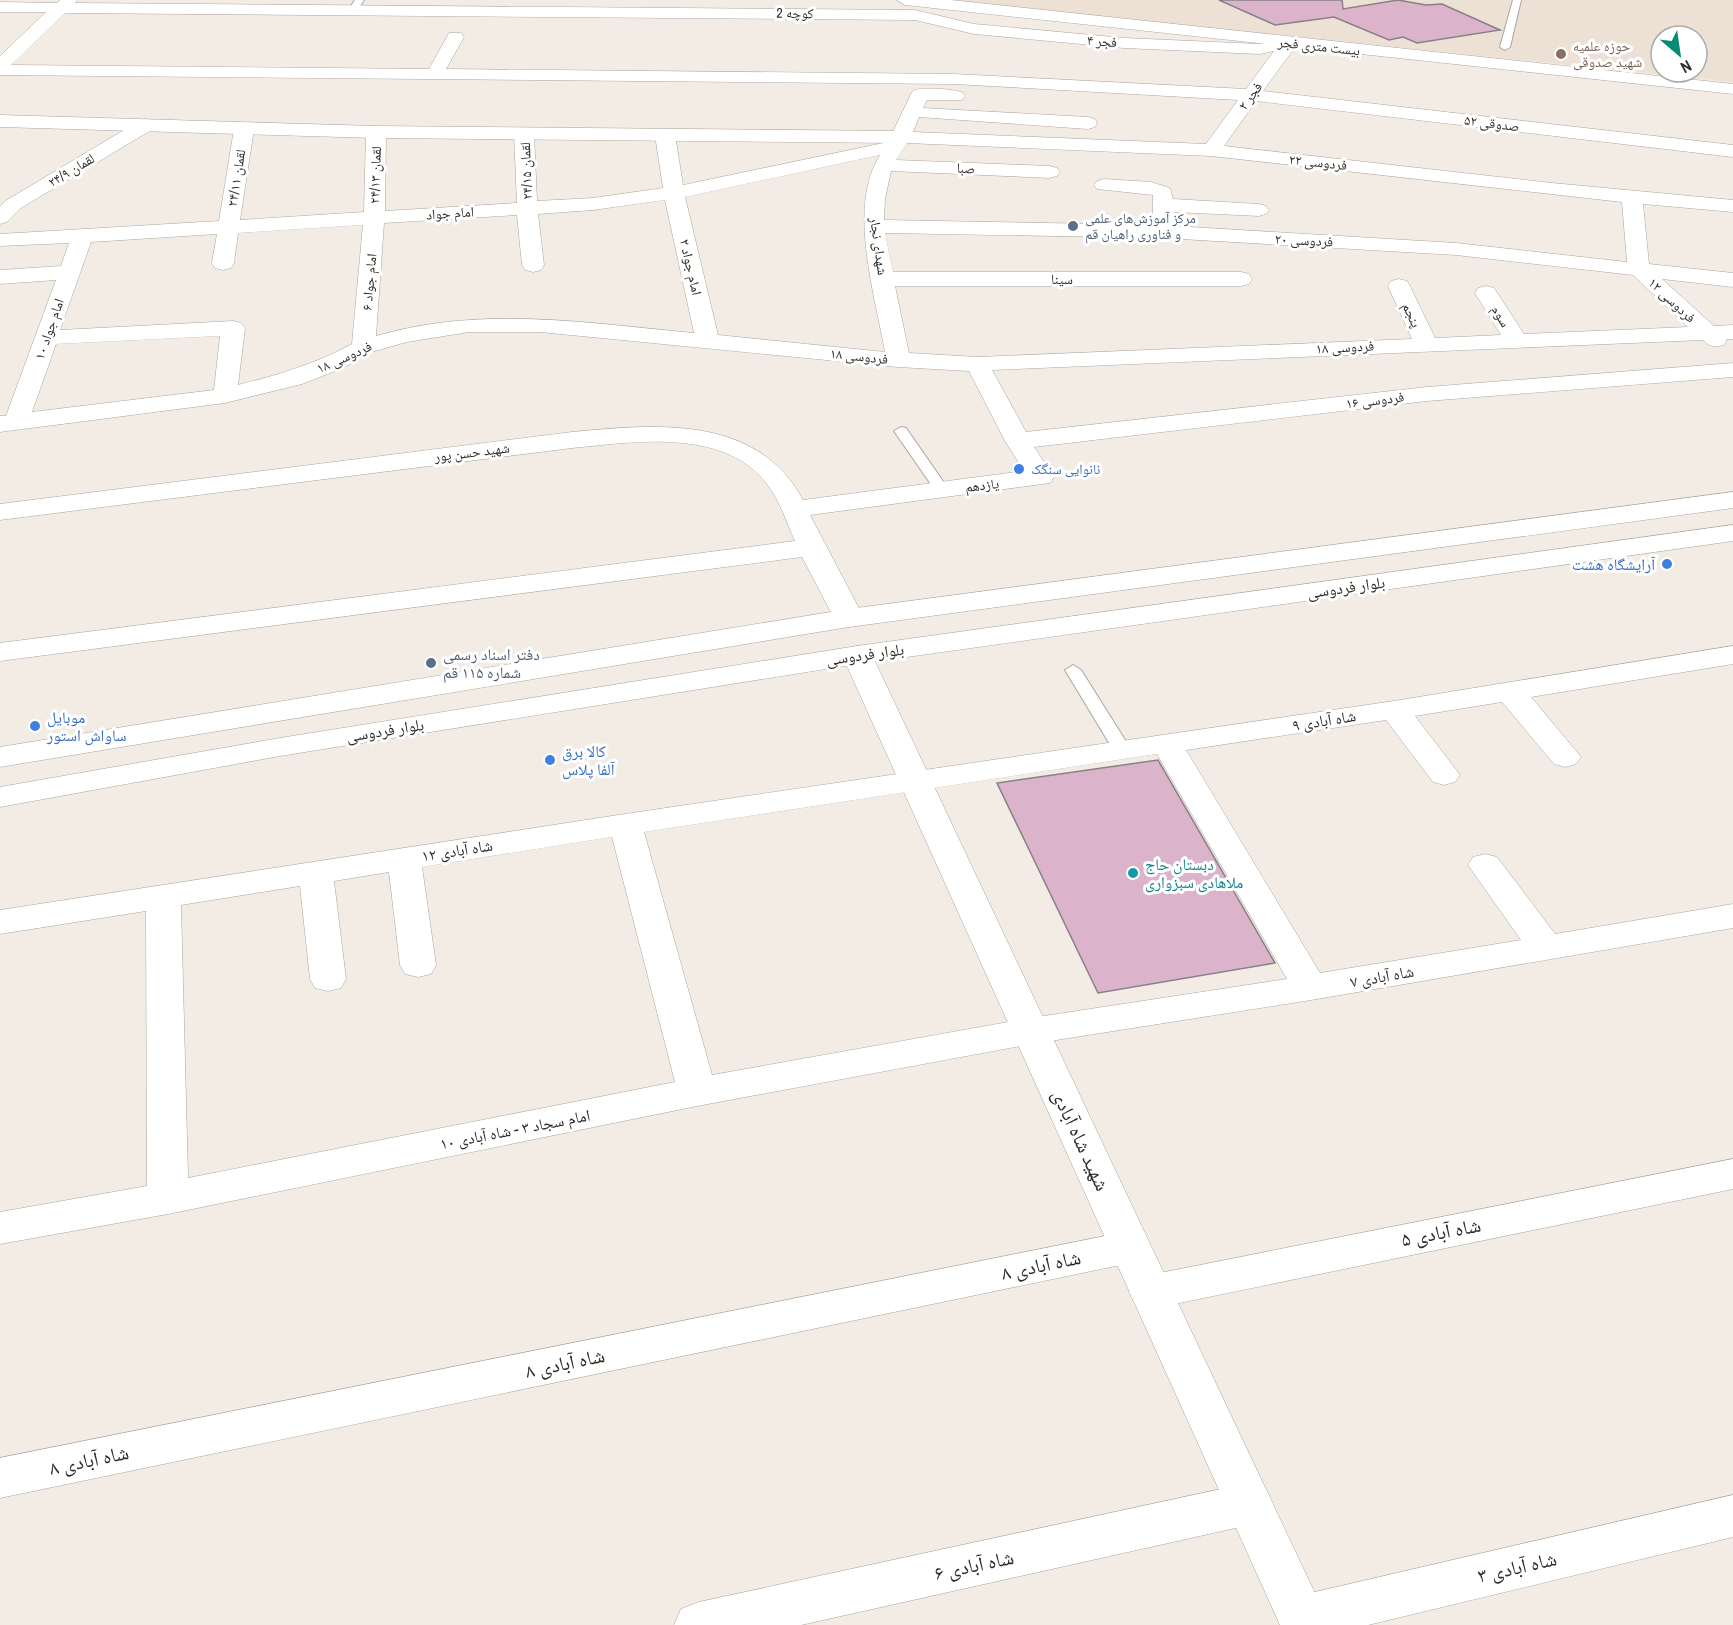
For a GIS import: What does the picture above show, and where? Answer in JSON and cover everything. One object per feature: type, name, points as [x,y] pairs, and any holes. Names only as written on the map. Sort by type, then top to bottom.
[{"type":"street","name":"بیست متری فجر","points":[[905,0],[1733,89]]},
{"type":"street","points":[[0,68],[67,3]]},
{"type":"street","name":"کوچه 2","points":[[0,7],[67,3],[705,6],[915,15]]},
{"type":"street","points":[[915,15],[929,3]]},
{"type":"street","name":"فجر ۴","points":[[915,15],[974,29],[1124,43],[1260,49],[1289,43]]},
{"type":"street","points":[[434,75],[455,36]]},
{"type":"street","name":"فجر ۲","points":[[1212,150],[1289,43]]},
{"type":"street","points":[[89,54],[282,57],[273,74]]},
{"type":"street","points":[[0,68],[273,74],[954,79],[1112,86],[1247,101]]},
{"type":"street","name":"شهدای نجار","points":[[898,360],[873,226],[875,199],[883,165],[898,141],[920,94],[1247,101]]},
{"type":"street","name":"صدوقی ۵۲","points":[[1247,101],[1733,151]]},
{"type":"street","points":[[913,112],[1109,124]]},
{"type":"street","points":[[0,121],[376,132],[665,135],[898,141]]},
{"type":"street","name":"لقمان ۲۴/۹","points":[[0,218],[14,204],[146,125]]},
{"type":"street","name":"لقمان ۲۴/۱۱","points":[[223,263],[244,129]]},
{"type":"street","points":[[1202,130],[1225,131]]},
{"type":"street","name":"لقمان ۲۴/۱۳","points":[[374,218],[376,132]]},
{"type":"street","name":"لقمان ۲۴/۱۵","points":[[524,134],[527,208],[533,265]]},
{"type":"street","name":"امام جواد ۲","points":[[665,135],[674,194],[708,342]]},
{"type":"street","name":"فردوسی ۲۲","points":[[898,141],[1212,150],[1733,206]]},
{"type":"street","name":"امام جواد","points":[[0,240],[593,204],[674,194],[898,141]]},
{"type":"street","name":"صبا","points":[[883,165],[1050,172]]},
{"type":"street","points":[[1104,185],[1158,189],[1164,192],[1164,232]]},
{"type":"street","name":"فردوسی ۱۲","points":[[1632,196],[1639,269],[1733,355]]},
{"type":"street","points":[[1164,205],[1259,210]]},
{"type":"street","name":"امام جواد ۶","points":[[363,347],[374,218]]},
{"type":"street","name":"فردوسی ۲۰","points":[[873,226],[1164,232],[1456,249],[1733,280]]},
{"type":"street","name":"امام جواد ۱۰","points":[[9,422],[46,338],[82,236]]},
{"type":"street","points":[[0,277],[69,272]]},
{"type":"street","name":"سینا","points":[[883,279],[1241,279]]},
{"type":"street","name":"پنجم","points":[[1399,286],[1426,344]]},
{"type":"street","name":"سوم","points":[[1486,293],[1516,340]]},
{"type":"street","name":"فردوسی ۱۸","points":[[9,422],[225,396],[293,379],[334,363],[363,347],[404,335],[432,329],[504,324],[540,325],[898,360],[976,364],[1733,332]]},
{"type":"street","points":[[46,338],[233,328],[225,396]]},
{"type":"street","name":"یازدهم","points":[[793,509],[1041,477],[1018,441],[976,364]]},
{"type":"street","name":"فردوسی ۱۶","points":[[1018,441],[1427,394],[1733,370]]},
{"type":"street","name":"شهید حسن پور","points":[[0,512],[572,440],[662,434],[695,437],[749,454],[770,471],[793,509],[853,636]]},
{"type":"street","name":"بلوار فردوسی","points":[[0,757],[853,636],[1733,500]]},
{"type":"street","name":"بلوار فردوسی","points":[[0,797],[280,747],[853,636],[1733,533]]},
{"type":"street","points":[[0,652],[812,547]]},
{"type":"street","name":"شهید شاه آبادی","points":[[853,636],[915,780],[1304,1622]]},
{"type":"street","name":"شاه آبادی ۹","points":[[915,780],[1394,710],[1733,655]]},
{"type":"street","points":[[1510,692],[1564,757]]},
{"type":"street","points":[[1394,710],[1444,775]]},
{"type":"street","points":[[1167,744],[1311,988]]},
{"type":"street","name":"شاه آبادی ۱۲","points":[[0,922],[915,780]]},
{"type":"street","points":[[625,824],[698,1092]]},
{"type":"street","points":[[404,859],[418,964]]},
{"type":"street","points":[[1485,865],[1546,948]]},
{"type":"street","points":[[316,872],[328,979]]},
{"type":"street","points":[[163,896],[168,1198]]},
{"type":"street","name":"شاه آبادی ۷","points":[[1031,1030],[1311,988],[1733,916]]},
{"type":"street","name":"امام سجاد ۳ - شاه آبادی ۱۰","points":[[0,1228],[168,1198],[698,1092],[1031,1030]]},
{"type":"street","name":"شاه آبادی ۵","points":[[1150,1292],[1733,1174]]},
{"type":"street","name":"شاه آبادی ۸","points":[[0,1478],[1130,1247]]},
{"type":"street","name":"شاه آبادی ۶","points":[[699,1625],[1249,1504]]},
{"type":"street","name":"شاه آبادی ۳","points":[[1304,1622],[1733,1515]]},
{"type":"lane","points":[[1505,47],[1517,0]]},
{"type":"lane","points":[[901,431],[942,490]]},
{"type":"lane","points":[[1073,670],[1124,751]]},
{"type":"shaded area","name":"حوزه علمیه شهید صدوقی","points":[[954,0],[1733,0],[1733,82],[1709,80],[1709,24],[1649,24],[1649,73]]},
{"type":"building","points":[[1219,0],[1342,0],[1343,9],[1398,0],[1426,5],[1442,4],[1500,30],[1417,43],[1403,37],[1389,40],[1334,17],[1275,25]]},
{"type":"building","name":"دبستان حاج ملاهادی سبزواری","points":[[1158,760],[1275,963],[1098,993],[997,783]]},
{"type":"place","name":"حوزه علمیه شهید صدوقی","points":[[1561,54]]},
{"type":"place","name":"مرکز آموزش‌های علمی و فناوری راهیان قم","points":[[1073,226]]},
{"type":"place","name":"نانوایی سنگک","points":[[1019,469]]},
{"type":"place","name":"آرایشگاه هشت","points":[[1667,564]]},
{"type":"place","name":"دفتر اسناد رسمی شماره ۱۱۵ قم","points":[[431,663]]},
{"type":"place","name":"موبایل ساواش استور","points":[[35,726]]},
{"type":"place","name":"کالا برق آلفا پلاس","points":[[550,760]]},
{"type":"place","name":"دبستان حاج ملاهادی سبزواری","points":[[1133,873]]}]
